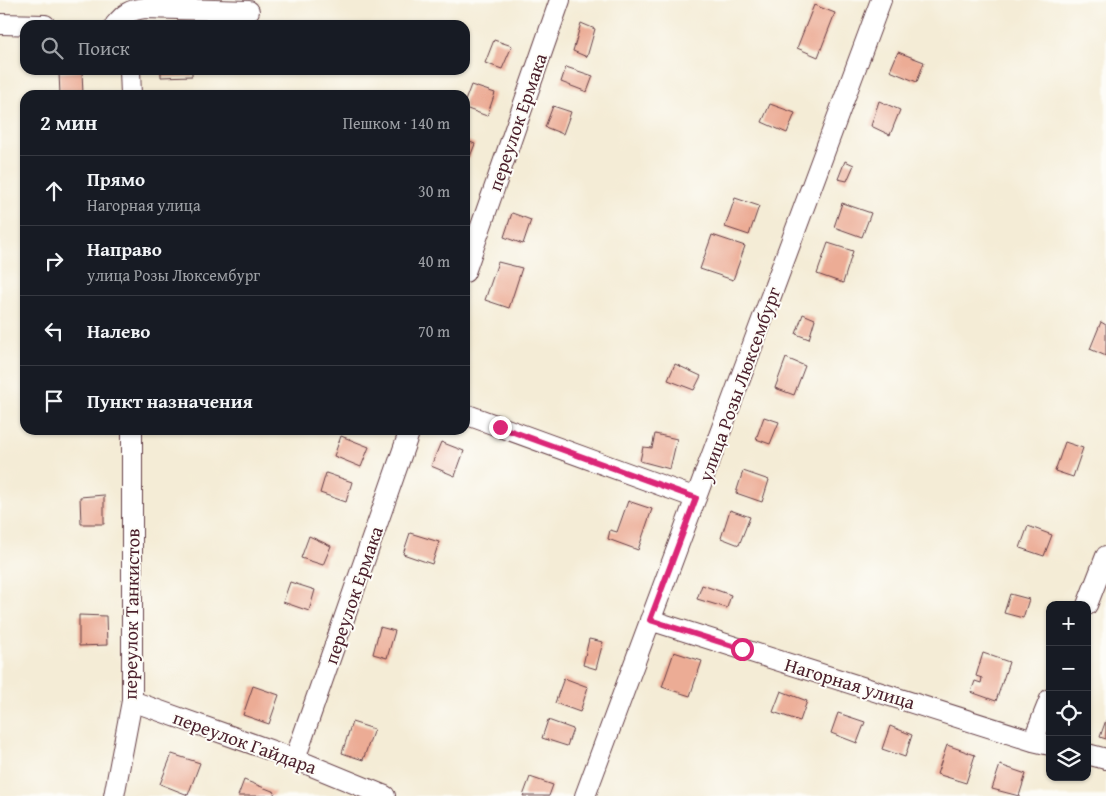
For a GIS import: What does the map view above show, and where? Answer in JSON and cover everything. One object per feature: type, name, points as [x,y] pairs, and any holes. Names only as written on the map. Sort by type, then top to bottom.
[{"type":"street","name":"переулок Ермака","points":[[470,258],[560,0]]},
{"type":"street","name":"улица Розы Люксембург","points":[[585,796],[881,0]]},
{"type":"street","points":[[119,20],[132,10],[145,8],[249,11]]},
{"type":"street","points":[[0,24],[20,24]]},
{"type":"street","points":[[130,75],[130,90]]},
{"type":"street","points":[[470,416],[696,498]]},
{"type":"street","name":"переулок Танкистов","points":[[114,796],[132,701],[132,435]]},
{"type":"street","name":"переулок Ермака","points":[[295,759],[408,435]]},
{"type":"street","points":[[1089,601],[1106,556]]},
{"type":"street","name":"Нагорная улица","points":[[650,620],[1042,743]]},
{"type":"street","name":"переулок Гайдара","points":[[132,701],[295,759],[385,796]]},
{"type":"street","points":[[1042,743],[1046,721]]},
{"type":"street","points":[[1091,755],[1106,759]]},
{"type":"building","points":[[814,5],[835,13],[818,57],[797,48]]},
{"type":"building","points":[[581,23],[595,29],[587,57],[573,51]]},
{"type":"building","points":[[494,40],[512,46],[502,69],[485,63]]},
{"type":"building","points":[[898,52],[924,62],[917,82],[890,71]]},
{"type":"building","points":[[566,67],[593,76],[587,92],[561,82]]},
{"type":"building","points":[[59,75],[82,75],[83,90],[60,90]]},
{"type":"building","points":[[161,75],[192,75],[192,76],[161,77]]},
{"type":"building","points":[[471,85],[495,93],[487,116],[470,110],[469,90]]},
{"type":"building","points":[[879,101],[900,110],[890,135],[871,126]]},
{"type":"building","points":[[770,104],[795,113],[787,133],[762,122]]},
{"type":"building","points":[[553,106],[571,112],[563,134],[545,127]]},
{"type":"building","points":[[470,142],[475,144],[470,156]]},
{"type":"building","points":[[845,161],[854,165],[847,181],[838,179]]},
{"type":"building","points":[[735,198],[759,206],[749,235],[725,227]]},
{"type":"building","points":[[842,203],[871,213],[862,237],[834,227]]},
{"type":"building","points":[[512,213],[531,220],[523,244],[504,237]]},
{"type":"building","points":[[712,235],[745,246],[733,280],[700,269]]},
{"type":"building","points":[[828,243],[853,251],[843,283],[817,274]]},
{"type":"building","points":[[498,262],[522,268],[509,308],[485,300]]},
{"type":"building","points":[[803,314],[815,319],[809,339],[796,334]]},
{"type":"building","points":[[1101,322],[1106,325],[1106,356],[1090,349]]},
{"type":"building","points":[[786,358],[805,366],[794,395],[775,388]]},
{"type":"building","points":[[675,364],[701,376],[694,390],[668,380]]},
{"type":"building","points":[[764,417],[779,422],[770,444],[756,439]]},
{"type":"building","points":[[655,434],[677,439],[670,469],[640,461],[643,447],[652,448]]},
{"type":"building","points":[[341,436],[369,447],[361,467],[334,456]]},
{"type":"building","points":[[441,442],[464,451],[455,476],[431,466]]},
{"type":"building","points":[[1065,442],[1083,448],[1073,477],[1055,471]]},
{"type":"building","points":[[743,471],[769,480],[762,502],[736,493]]},
{"type":"building","points":[[326,473],[352,482],[346,502],[320,493]]},
{"type":"building","points":[[104,495],[104,524],[81,524],[80,497]]},
{"type":"building","points":[[628,501],[652,509],[638,550],[608,539],[610,530],[617,532]]},
{"type":"building","points":[[730,510],[750,517],[739,545],[721,538]]},
{"type":"building","points":[[1028,526],[1052,535],[1044,556],[1020,548]]},
{"type":"building","points":[[410,533],[439,542],[432,564],[403,554]]},
{"type":"building","points":[[309,536],[331,546],[323,565],[301,558]]},
{"type":"building","points":[[290,582],[315,590],[309,611],[283,602]]},
{"type":"building","points":[[702,585],[731,595],[727,608],[697,599]]},
{"type":"building","points":[[1010,594],[1029,599],[1023,618],[1004,613]]},
{"type":"building","points":[[79,615],[106,616],[107,645],[79,646]]},
{"type":"building","points":[[380,627],[395,631],[387,658],[373,654]]},
{"type":"building","points":[[589,639],[603,642],[596,669],[583,665]]},
{"type":"building","points":[[674,652],[702,661],[690,696],[662,687]]},
{"type":"building","points":[[983,653],[1009,662],[996,701],[971,692],[975,681],[981,683],[982,678],[976,676]]},
{"type":"building","points":[[564,678],[588,687],[580,712],[555,703]]},
{"type":"building","points":[[253,686],[279,695],[269,724],[243,715]]},
{"type":"building","points":[[781,691],[807,701],[800,721],[773,712]]},
{"type":"building","points":[[838,713],[865,722],[857,743],[831,733]]},
{"type":"building","points":[[548,720],[573,729],[567,746],[542,738]]},
{"type":"building","points":[[1106,720],[1106,739],[1100,737]]},
{"type":"building","points":[[352,722],[374,729],[363,760],[342,753]]},
{"type":"building","points":[[890,726],[912,735],[905,757],[882,749]]},
{"type":"building","points":[[947,745],[975,755],[966,783],[937,774]]},
{"type":"building","points":[[172,754],[200,763],[188,795],[160,784]]},
{"type":"building","points":[[1000,765],[1026,774],[1019,796],[992,789]]},
{"type":"building","points":[[530,777],[553,785],[549,796],[523,796]]},
{"type":"building","points":[[244,780],[275,792],[273,796],[238,796]]},
{"type":"route","points":[[500,427],[696,498],[650,620],[742,649]]}]
